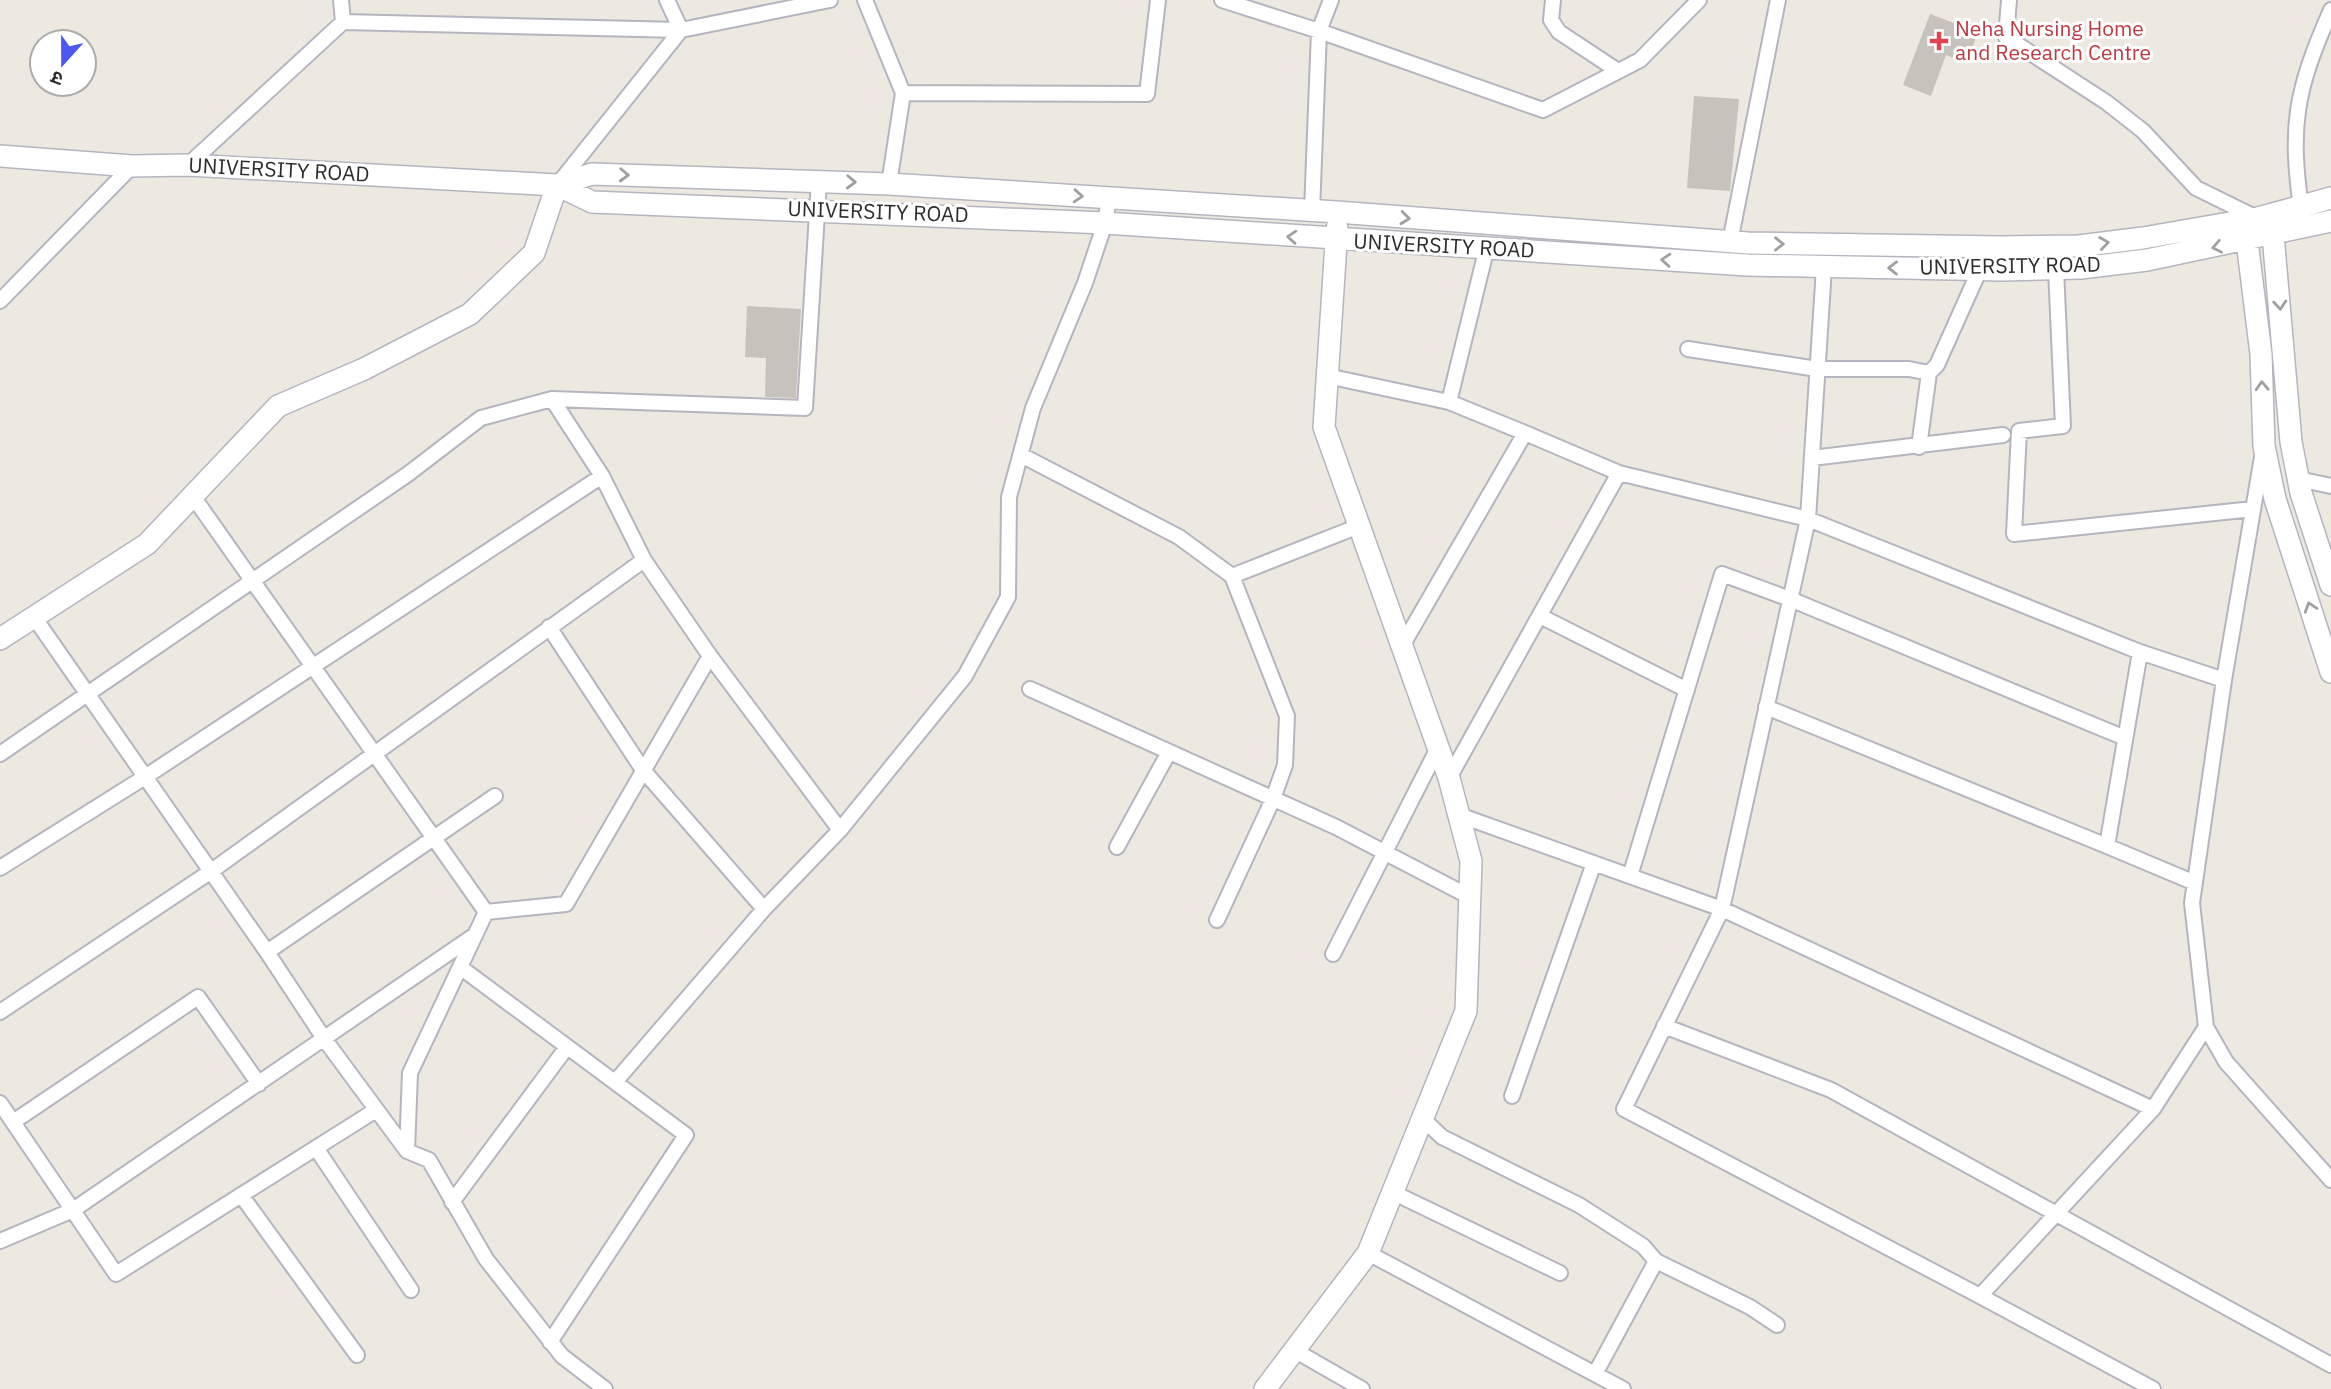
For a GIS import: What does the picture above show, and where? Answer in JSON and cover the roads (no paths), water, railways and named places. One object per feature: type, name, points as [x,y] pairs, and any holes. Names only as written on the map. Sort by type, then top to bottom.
[{"type":"street","points":[[341,0],[343,22]]},
{"type":"street","points":[[667,0],[681,30]]},
{"type":"street","points":[[188,165],[343,22],[681,30],[830,0]]},
{"type":"street","points":[[865,0],[903,93],[889,184]]},
{"type":"street","points":[[903,93],[1147,94],[1158,0]]},
{"type":"street","points":[[1222,0],[1320,31],[1543,110],[1640,60],[1699,0]]},
{"type":"street","points":[[1312,211],[1320,31],[1331,0]]},
{"type":"street","points":[[1553,0],[1551,20],[1559,32],[1618,71]]},
{"type":"street","points":[[1730,242],[1778,0]]},
{"type":"street","points":[[2001,0],[2009,0],[2006,37],[2106,102],[2143,131],[2196,188],[2258,218],[2273,234],[2291,442],[2298,479],[2331,585]]},
{"type":"street","points":[[2304,227],[2294,162],[2295,117],[2307,65],[2331,10]]},
{"type":"street","points":[[0,639],[147,544],[278,407],[364,369],[470,314],[534,253],[557,185],[681,30]]},
{"type":"street","name":"UNIVERSITY ROAD","points":[[0,156],[132,166],[188,165],[557,185],[592,174],[889,184],[1337,212],[1730,242],[2079,246],[2258,218],[2300,204],[2331,198]]},
{"type":"street","points":[[0,301],[132,166]]},
{"type":"street","points":[[0,754],[408,474],[481,418],[552,399],[805,408],[819,181]]},
{"type":"street","name":"UNIVERSITY ROAD","points":[[557,185],[592,202],[817,209],[1105,223],[1337,240],[1487,247],[1748,265],[1824,267],[2056,269],[2147,260],[2247,241],[2331,221]]},
{"type":"street","points":[[615,1082],[764,909],[840,830],[965,676],[989,636],[1007,597],[1009,497],[1033,408],[1080,296],[1105,223],[1109,198]]},
{"type":"street","points":[[1265,1389],[1368,1253],[1421,1117],[1466,1012],[1471,862],[1449,778],[1324,427],[1337,212]]},
{"type":"street","points":[[2258,218],[2247,241],[2261,354],[2264,446],[2275,499],[2331,672]]},
{"type":"street","points":[[1449,402],[1487,247]]},
{"type":"street","points":[[1824,267],[1808,519],[1722,909],[1624,1109],[2153,1389]]},
{"type":"street","points":[[1919,447],[1929,373],[1937,365],[1980,269]]},
{"type":"street","points":[[2056,269],[2063,426],[2019,431],[2014,534],[2253,509]]},
{"type":"street","points":[[1688,349],[1817,369],[1909,369],[1929,373]]},
{"type":"street","points":[[1326,376],[1449,402],[1619,473],[1808,519],[2140,652],[2224,680]]},
{"type":"street","points":[[552,399],[602,476],[644,560],[710,656],[840,830]]},
{"type":"street","points":[[1402,646],[1525,433]]},
{"type":"street","points":[[1812,458],[2003,435]]},
{"type":"street","points":[[2264,446],[2224,680],[2192,903],[2206,1027],[2226,1062],[2331,1180]]},
{"type":"street","points":[[1021,455],[1179,537],[1232,576],[1287,716],[1285,765],[1273,799],[1217,920]]},
{"type":"street","points":[[1449,778],[1619,473]]},
{"type":"street","points":[[0,868],[145,777],[602,476]]},
{"type":"street","points":[[2298,479],[2331,486]]},
{"type":"street","points":[[192,495],[486,912]]},
{"type":"street","points":[[1232,576],[1359,526]]},
{"type":"street","points":[[0,1012],[210,872],[373,752],[644,560]]},
{"type":"street","points":[[1630,876],[1722,574],[1790,598],[2125,738]]},
{"type":"street","points":[[1540,616],[1686,690]]},
{"type":"street","points":[[34,617],[325,1040],[407,1151],[429,1160],[486,1259],[562,1356],[605,1389]]},
{"type":"street","points":[[549,627],[643,771],[764,909]]},
{"type":"street","points":[[2107,846],[2140,652]]},
{"type":"street","points":[[486,912],[566,904],[710,656]]},
{"type":"street","points":[[1030,689],[1273,799],[1383,851],[1470,897]]},
{"type":"street","points":[[1766,707],[2195,883]]},
{"type":"street","points":[[1333,954],[1383,851],[1438,748]]},
{"type":"street","points":[[1117,847],[1170,752]]},
{"type":"street","points":[[267,952],[495,796]]},
{"type":"street","points":[[1459,815],[1722,909],[2153,1109]]},
{"type":"street","points":[[1512,1096],[1594,863]]},
{"type":"street","points":[[407,1151],[410,1073],[486,912]]},
{"type":"street","points":[[0,1241],[73,1210],[325,1040],[476,934]]},
{"type":"street","points":[[460,967],[686,1135],[550,1342]]},
{"type":"street","points":[[13,1122],[198,998],[259,1084]]},
{"type":"street","points":[[1664,1026],[1831,1090],[2331,1366]]},
{"type":"street","points":[[1980,1296],[2153,1109],[2206,1027]]},
{"type":"street","points":[[452,1202],[567,1047]]},
{"type":"street","points":[[0,1103],[116,1274],[376,1110]]},
{"type":"street","points":[[1421,1117],[1442,1137],[1578,1205],[1643,1246],[1656,1261],[1750,1307],[1777,1325]]},
{"type":"street","points":[[316,1147],[411,1290]]},
{"type":"street","points":[[1392,1192],[1560,1273]]},
{"type":"street","points":[[240,1195],[357,1355]]},
{"type":"street","points":[[1368,1253],[1623,1389]]},
{"type":"street","points":[[1595,1374],[1656,1261]]},
{"type":"street","points":[[1294,1350],[1362,1389]]},
{"type":"place","name":"Neha Nursing Home and Research Centre","points":[[1939,41]]}]
